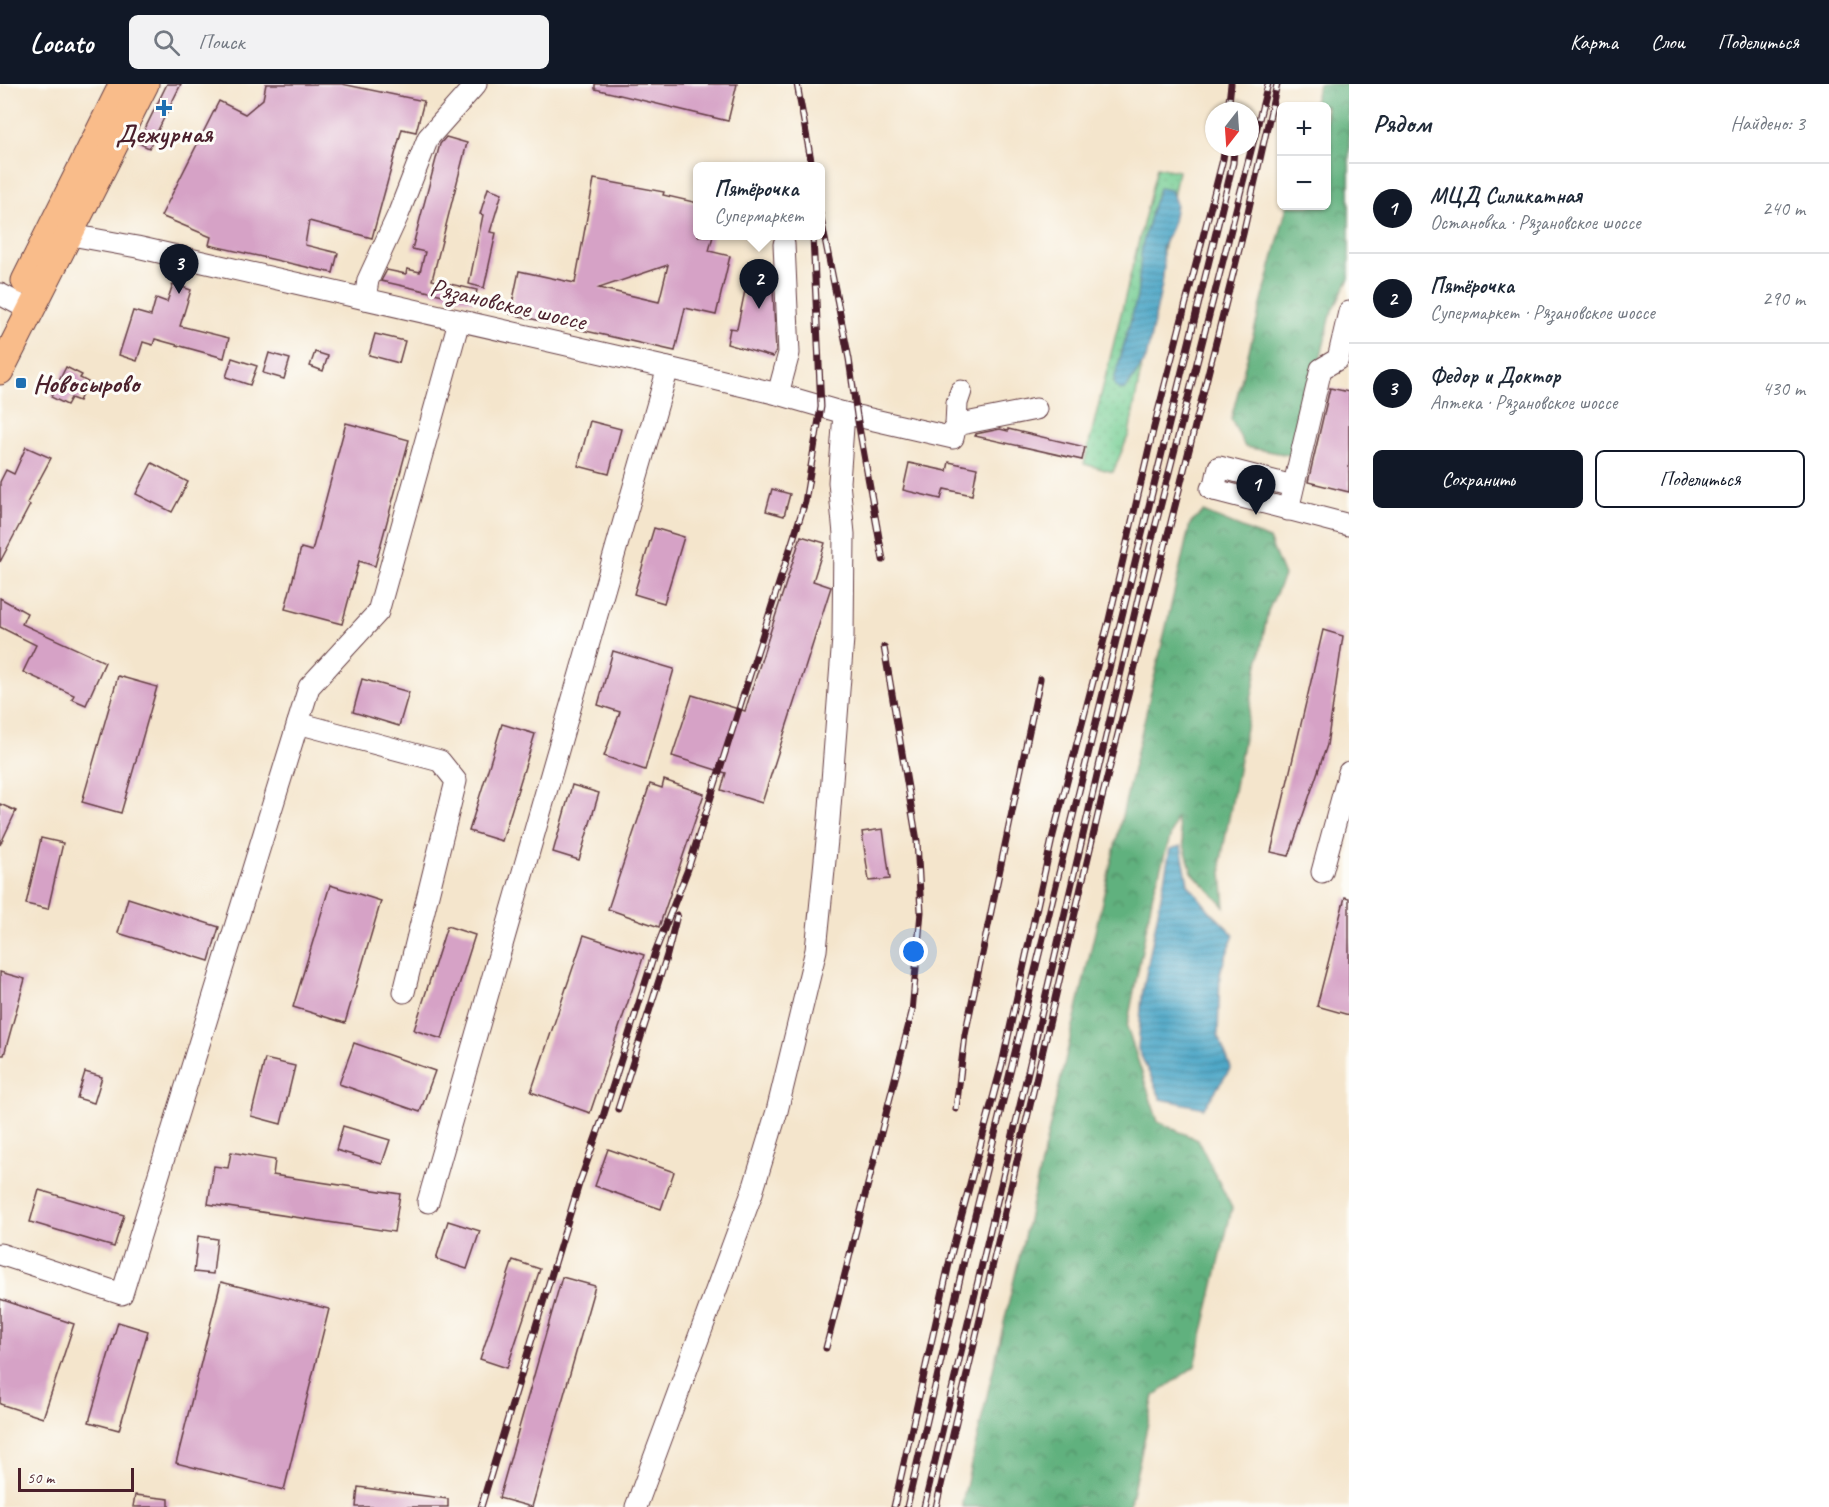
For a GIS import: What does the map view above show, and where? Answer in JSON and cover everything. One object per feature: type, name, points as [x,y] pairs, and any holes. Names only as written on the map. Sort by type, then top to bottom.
[{"type":"main road","points":[[58,233],[123,84]]},
{"type":"main road","points":[[0,331],[145,84]]},
{"type":"main road","points":[[0,371],[15,302]]},
{"type":"street","points":[[365,299],[368,280],[398,215],[428,138],[476,84]]},
{"type":"street","name":"Рязановское шоссе","points":[[58,233],[126,245],[668,368],[778,394],[843,413],[955,431]]},
{"type":"street","points":[[778,394],[789,353],[784,244]]},
{"type":"street","points":[[1288,510],[1321,369],[1338,358],[1349,312]]},
{"type":"street","points":[[0,1254],[122,1294],[309,687],[378,612],[459,321]]},
{"type":"street","points":[[429,1202],[668,368]]},
{"type":"street","points":[[961,391],[957,403],[955,431],[1036,409]]},
{"type":"street","points":[[636,1507],[752,1193],[777,1111],[816,950],[830,820],[843,638],[844,534],[839,482],[843,413]]},
{"type":"street","points":[[1293,486],[1219,467],[1212,490],[1349,525]]},
{"type":"street","points":[[298,723],[440,761],[456,781],[404,992]]},
{"type":"street","points":[[1322,872],[1349,772]]},
{"type":"green space","points":[[1319,84],[1349,84],[1349,278],[1331,315],[1294,456],[1245,447],[1231,419],[1286,210],[1331,210],[1331,102],[1314,102]]},
{"type":"green space","points":[[1157,167],[1178,171],[1129,434],[1113,472],[1084,464]]},
{"type":"green space","points":[[1203,512],[1269,539],[1284,576],[1268,611],[1221,860],[1225,907],[1192,872],[1176,818],[1153,893],[1127,1027],[1158,1122],[1198,1140],[1232,1208],[1195,1366],[1154,1396],[1129,1507],[963,1507],[962,1503],[1190,524]]},
{"type":"water","points":[[1159,188],[1171,190],[1176,204],[1172,227],[1162,248],[1164,266],[1162,285],[1146,359],[1126,389],[1120,390],[1115,386],[1114,380],[1137,297],[1142,246]]},
{"type":"water","points":[[1181,846],[1188,884],[1209,910],[1234,935],[1220,972],[1218,1035],[1231,1068],[1204,1108],[1161,1099],[1138,1049],[1142,995],[1170,849]]},
{"type":"building","points":[[167,84],[181,84],[149,148],[138,143]]},
{"type":"building","points":[[266,84],[342,84],[424,101],[416,132],[402,129],[372,238],[309,221],[305,245],[338,253],[333,273],[209,245],[211,237],[161,216],[219,101],[245,114],[263,99]]},
{"type":"building","points":[[595,84],[737,84],[728,121],[595,89]]},
{"type":"building","points":[[446,137],[467,143],[432,280],[477,290],[474,302],[381,281],[387,270],[406,274],[407,269],[420,272],[425,252],[412,249],[440,144]]},
{"type":"building","points":[[594,179],[664,192],[663,195],[693,202],[693,240],[712,240],[709,251],[730,256],[716,315],[685,308],[675,351],[510,314],[519,271],[575,283]],"holes":[[[668,265],[659,302],[599,288]]]},
{"type":"building","points":[[488,188],[502,193],[490,232],[496,233],[484,288],[469,284],[483,215],[480,214]]},
{"type":"building","points":[[747,281],[773,289],[776,351],[773,357],[727,344],[730,328],[737,329]]},
{"type":"building","points":[[173,284],[191,290],[180,326],[229,338],[224,358],[155,339],[153,345],[143,342],[137,361],[119,355],[133,311],[151,316],[156,298],[167,302]]},
{"type":"building","points":[[375,334],[405,341],[399,363],[369,355]]},
{"type":"building","points":[[315,352],[328,356],[323,371],[310,366]]},
{"type":"building","points":[[269,353],[290,359],[284,379],[263,373]]},
{"type":"building","points":[[232,358],[257,366],[250,385],[226,377]]},
{"type":"building","points":[[66,367],[82,375],[80,378],[88,382],[79,401],[71,398],[67,405],[51,397]]},
{"type":"building","points":[[1330,388],[1349,392],[1349,492],[1308,482]]},
{"type":"building","points":[[590,421],[621,429],[609,474],[578,466]]},
{"type":"building","points":[[346,423],[409,440],[375,566],[359,561],[342,624],[285,609],[301,548],[312,551]]},
{"type":"building","points":[[1000,429],[1085,447],[1082,460],[975,436]]},
{"type":"building","points":[[26,447],[51,458],[27,503],[30,505],[0,562],[0,482],[6,470],[14,474]]},
{"type":"building","points":[[949,462],[977,468],[972,495],[944,489],[941,499],[903,490],[909,463],[947,471]]},
{"type":"building","points":[[152,463],[188,482],[172,512],[136,494]]},
{"type":"building","points":[[772,489],[790,494],[784,516],[766,511]]},
{"type":"building","points":[[654,528],[684,537],[664,603],[634,594]]},
{"type":"building","points":[[801,536],[825,543],[813,581],[831,587],[762,803],[721,790],[726,773],[672,756],[692,695],[745,711]]},
{"type":"building","points":[[0,598],[27,613],[22,624],[105,662],[86,705],[72,699],[74,695],[23,672],[36,645],[0,627]]},
{"type":"building","points":[[1323,630],[1343,636],[1327,745],[1289,856],[1271,852]]},
{"type":"building","points":[[613,651],[674,669],[645,770],[604,756],[620,712],[598,705]]},
{"type":"building","points":[[118,676],[157,687],[121,813],[82,802]]},
{"type":"building","points":[[362,679],[409,692],[399,726],[353,712]]},
{"type":"building","points":[[502,724],[535,734],[502,841],[469,831]]},
{"type":"building","points":[[664,780],[704,794],[659,927],[608,909],[650,784],[662,788]]},
{"type":"building","points":[[572,785],[599,793],[579,860],[553,852]]},
{"type":"building","points":[[0,804],[16,811],[0,845]]},
{"type":"building","points":[[883,829],[890,879],[869,881],[862,832]]},
{"type":"building","points":[[41,838],[63,843],[48,909],[26,904]]},
{"type":"building","points":[[330,885],[381,901],[345,1023],[293,1007]]},
{"type":"building","points":[[1345,897],[1349,898],[1349,1015],[1317,1006]]},
{"type":"building","points":[[128,898],[219,927],[209,961],[118,933]]},
{"type":"building","points":[[447,926],[475,935],[442,1039],[414,1030]]},
{"type":"building","points":[[584,935],[644,955],[590,1113],[531,1092]]},
{"type":"building","points":[[0,972],[25,979],[4,1055],[0,1055]]},
{"type":"building","points":[[354,1043],[435,1071],[420,1112],[339,1084]]},
{"type":"building","points":[[265,1059],[295,1066],[281,1124],[251,1116]]},
{"type":"building","points":[[85,1072],[102,1077],[94,1103],[77,1098]]},
{"type":"building","points":[[343,1126],[390,1140],[382,1164],[336,1150]]},
{"type":"building","points":[[608,1149],[674,1172],[661,1209],[595,1186]]},
{"type":"building","points":[[231,1152],[275,1160],[273,1175],[400,1194],[394,1232],[208,1204],[214,1166],[228,1168]]},
{"type":"building","points":[[39,1190],[124,1215],[114,1247],[30,1222]]},
{"type":"building","points":[[448,1221],[480,1231],[467,1269],[436,1259]]},
{"type":"building","points":[[198,1236],[217,1239],[213,1274],[194,1272]]},
{"type":"building","points":[[513,1260],[540,1269],[507,1368],[480,1359]]},
{"type":"building","points":[[562,1277],[595,1286],[532,1507],[499,1498]]},
{"type":"building","points":[[221,1282],[329,1309],[284,1490],[176,1463]]},
{"type":"building","points":[[0,1299],[74,1324],[43,1418],[0,1404]]},
{"type":"building","points":[[118,1322],[148,1331],[119,1430],[89,1422]]},
{"type":"building","points":[[358,1487],[448,1499],[448,1507],[356,1507]]},
{"type":"building","points":[[135,1495],[169,1499],[169,1507],[133,1507]]},
{"type":"railway","points":[[797,84],[811,162]]},
{"type":"railway","points":[[1229,102],[1231,84]]},
{"type":"railway","points":[[924,1507],[1150,547],[1268,84]]},
{"type":"railway","points":[[936,1507],[1101,802],[1243,234],[1277,84]]},
{"type":"railway","points":[[894,1507],[951,1255],[1002,1064],[1052,839],[1108,624],[1153,431],[1224,156]]},
{"type":"railway","points":[[907,1507],[968,1244],[1233,156]]},
{"type":"railway","points":[[825,239],[849,359],[883,560]]},
{"type":"railway","points":[[481,1507],[579,1184],[602,1120],[655,952],[688,869],[805,502],[821,407],[813,240]]},
{"type":"railway","points":[[826,1348],[912,1012],[921,912],[917,841],[884,647]]},
{"type":"railway","points":[[956,1109],[965,1035],[1040,679]]},
{"type":"railway","points":[[618,1109],[667,955],[677,915]]},
{"type":"place","name":"Дежурная","points":[[164,108]]},
{"type":"place","name":"Федор и Доктор","points":[[179,294]]},
{"type":"place","name":"Пятёрочка","points":[[759,309]]},
{"type":"place","name":"Новосырово","points":[[21,383]]},
{"type":"place","name":"МЦД Силикатная","points":[[1256,515]]}]
